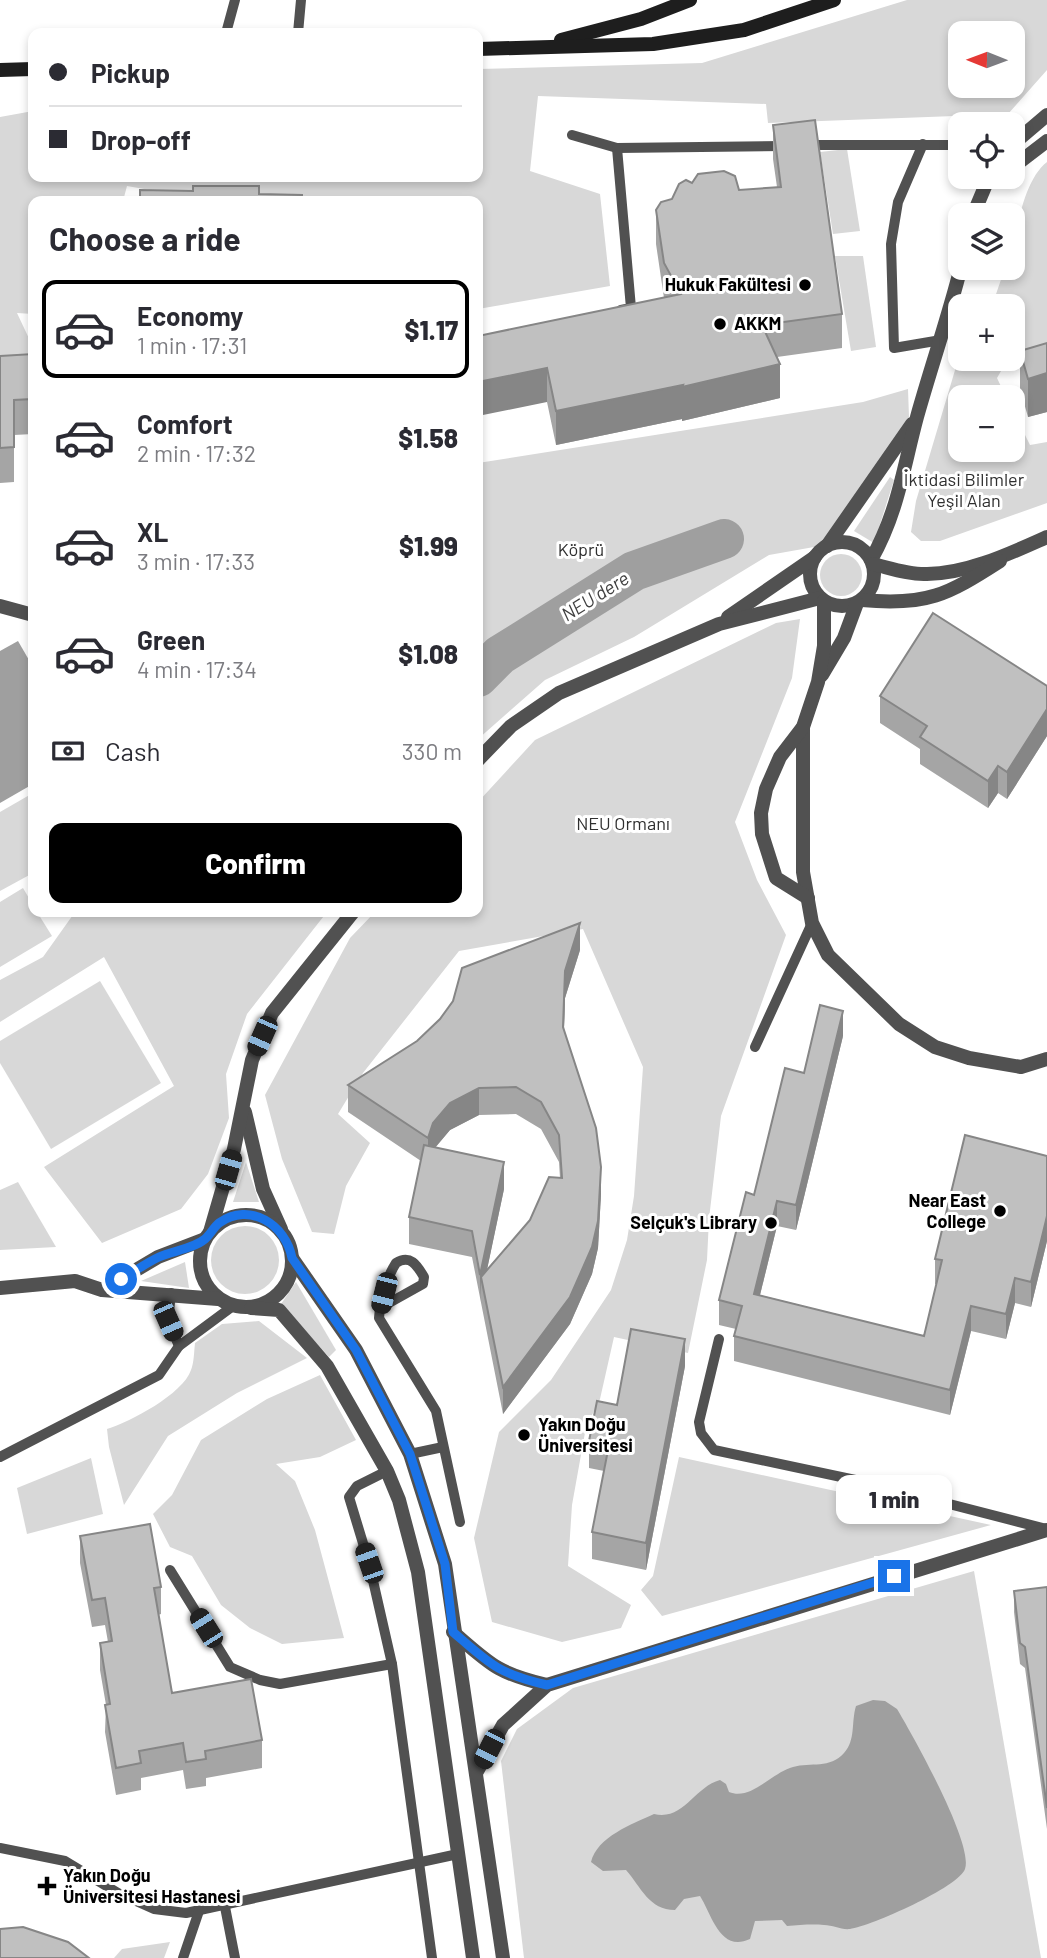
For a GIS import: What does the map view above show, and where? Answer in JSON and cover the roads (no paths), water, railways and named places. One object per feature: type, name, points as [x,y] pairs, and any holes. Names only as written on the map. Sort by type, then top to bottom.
[{"type":"main road","points":[[540,46],[641,19],[690,0]]},
{"type":"main road","points":[[483,49],[653,44],[732,32],[834,0]]},
{"type":"main road","points":[[0,70],[28,69]]},
{"type":"street","points":[[1025,134],[1047,115]]},
{"type":"street","points":[[1025,158],[1047,141]]},
{"type":"street","points":[[818,682],[844,638],[860,602],[873,584],[872,562],[888,531],[903,483],[918,415],[957,280]]},
{"type":"street","points":[[719,624],[827,546],[918,415]]},
{"type":"street","points":[[827,546],[837,542],[857,545],[872,562],[927,574],[959,569],[1016,551],[1047,537]]},
{"type":"street","points":[[483,755],[511,726],[559,693],[719,624],[822,600],[840,607],[860,602],[923,601],[961,586],[1016,551]]},
{"type":"street","points":[[815,557],[810,578],[822,600],[824,646],[818,682],[803,727],[803,872],[812,923],[828,955],[899,1024],[935,1047],[969,1058],[1021,1067],[1047,1059]]},
{"type":"street","points":[[0,606],[28,614]]},
{"type":"street","points":[[803,727],[780,757],[766,789],[761,813],[762,834],[776,878],[808,898]]},
{"type":"street","points":[[218,1299],[202,1278],[199,1265],[234,1149],[252,1059],[272,1013],[349,917]]},
{"type":"street","points":[[243,1104],[264,1189],[292,1258],[356,1350],[410,1454],[445,1564],[503,1958]]},
{"type":"street","points":[[102,1290],[158,1257],[207,1236],[220,1222],[248,1215],[274,1224],[284,1235]]},
{"type":"street","points":[[251,1308],[264,1304],[285,1286],[292,1258]]},
{"type":"street","points":[[0,1288],[75,1281],[102,1290],[172,1293],[218,1299],[233,1306],[279,1310],[327,1366],[387,1471],[399,1500],[418,1572],[473,1958]]},
{"type":"street","points":[[477,1773],[503,1724],[547,1685],[1047,1530]]},
{"type":"street","points":[[453,1632],[492,1666],[508,1675],[547,1685]]},
{"type":"lane","points":[[227,28],[235,0]]},
{"type":"lane","points":[[298,28],[301,0]]},
{"type":"lane","points":[[572,135],[617,148],[948,145]]},
{"type":"lane","points":[[923,144],[898,202],[891,244],[894,348],[941,340]]},
{"type":"lane","points":[[606,314],[631,308],[617,148]]},
{"type":"lane","points":[[755,1047],[812,923]]},
{"type":"lane","points":[[380,1308],[423,1283],[424,1277],[414,1261],[407,1259],[396,1263],[388,1277],[380,1308],[379,1318],[436,1411],[460,1522]]},
{"type":"lane","points":[[172,1293],[168,1321],[179,1346]]},
{"type":"lane","points":[[0,1457],[159,1375],[179,1346],[233,1306]]},
{"type":"lane","points":[[719,1339],[699,1422],[701,1433],[715,1450],[860,1481],[1047,1530]]},
{"type":"lane","points":[[410,1454],[443,1447]]},
{"type":"lane","points":[[387,1471],[357,1486],[349,1497],[369,1563],[392,1664],[432,1958]]},
{"type":"lane","points":[[170,1570],[230,1667],[260,1680],[280,1684],[392,1664]]},
{"type":"lane","points":[[0,1848],[65,1861],[118,1893],[155,1909],[186,1913],[225,1907],[458,1854]]},
{"type":"lane","points":[[225,1907],[235,1958]]},
{"type":"lane","points":[[183,1958],[199,1911]]},
{"type":"waterway","name":"NEU dere","points":[[483,672],[500,655],[634,571],[724,539]]},
{"type":"place","name":"Hukuk Fakültesi","points":[[805,285]]},
{"type":"place","name":"AKKM","points":[[720,324]]},
{"type":"place","name":"Near East College","points":[[1000,1211]]},
{"type":"place","name":"Selçuk's Library","points":[[771,1223]]},
{"type":"place","name":"Yakın Doğu Üniversitesi","points":[[524,1435]]},
{"type":"place","name":"Yakın Doğu Üniversitesi Hastanesi","points":[[47,1886]]},
{"type":"park label","name":"İktidasi Bilimler Yeşil Alan","points":[[964,490]]},
{"type":"park label","name":"Köprü","points":[[581,550]]},
{"type":"park label","name":"NEU Ormanı","points":[[623,824]]}]
